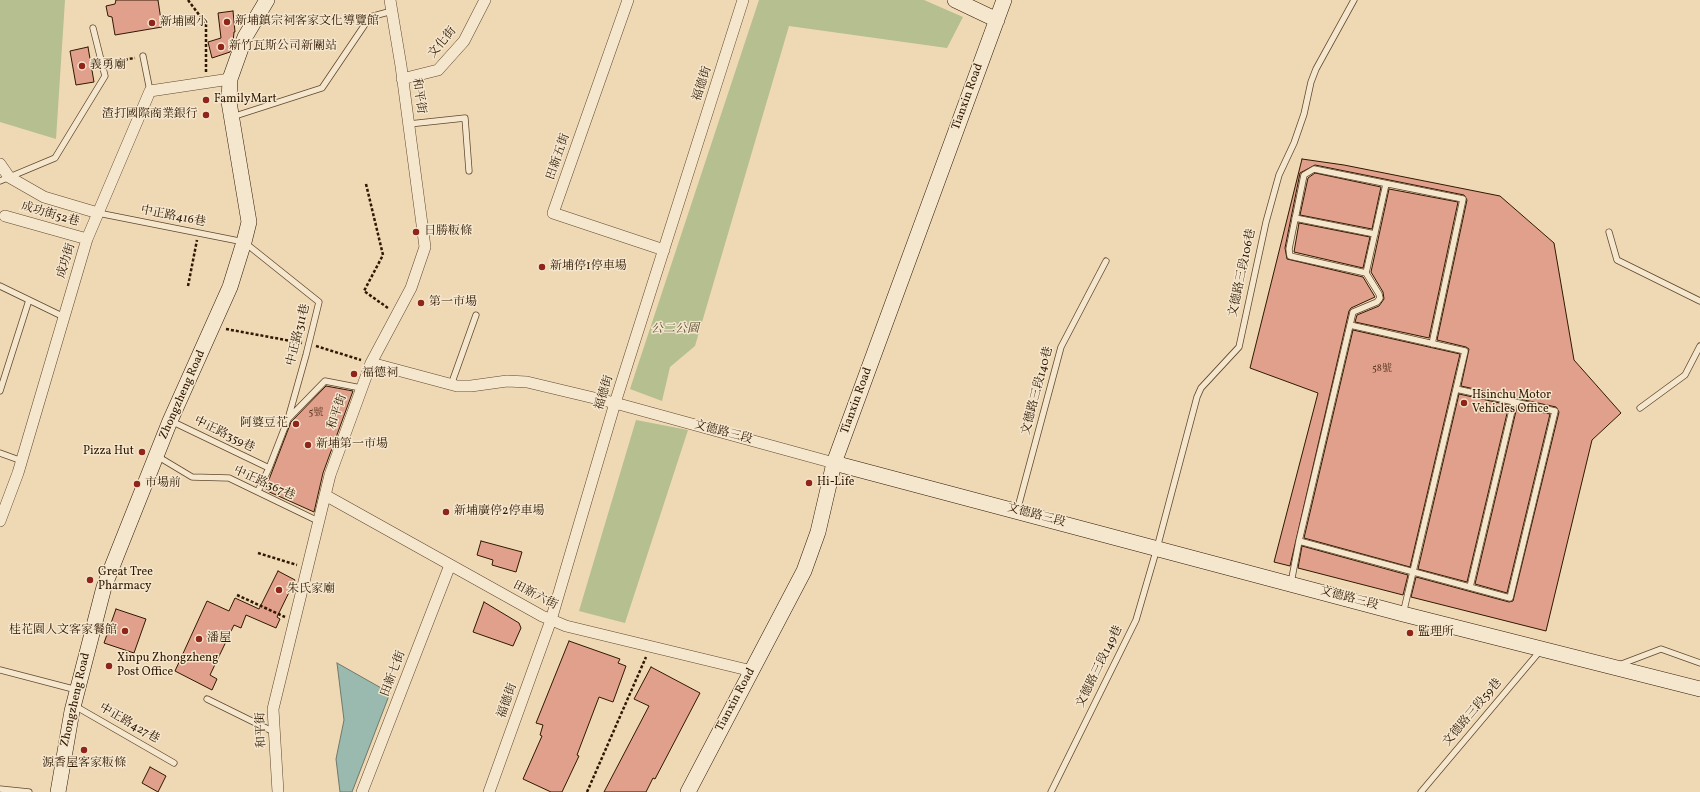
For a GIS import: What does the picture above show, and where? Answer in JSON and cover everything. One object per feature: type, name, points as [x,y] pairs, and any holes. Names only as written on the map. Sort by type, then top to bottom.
[{"type":"main road","name":"Zhongzheng Road","points":[[58,792],[73,705],[104,587],[170,421],[214,327],[230,287],[244,242],[249,222],[229,102],[230,79],[245,37],[267,0]]},
{"type":"main road","points":[[955,0],[997,20]]},
{"type":"main road","name":"Tianxin Road","points":[[688,792],[804,572],[818,532],[834,463],[1004,0]]},
{"type":"main road","name":"文德路三段","points":[[834,463],[1291,583],[1403,614],[1700,689]]},
{"type":"street","name":"和平街","points":[[278,792],[273,709],[330,475],[360,388],[371,362],[411,288],[424,247],[390,0]]},
{"type":"street","name":"文化街","points":[[402,79],[438,70],[464,42],[485,0]]},
{"type":"street","name":"田新五街","points":[[628,0],[553,213],[664,250]]},
{"type":"street","name":"福德街","points":[[489,792],[551,620],[615,403],[743,0]]},
{"type":"street","points":[[150,91],[230,79]]},
{"type":"street","name":"成功街","points":[[0,520],[22,461],[87,239],[150,91]]},
{"type":"street","points":[[0,164],[4,179],[44,197],[98,213]]},
{"type":"street","name":"成功街52巷","points":[[5,216],[87,239]]},
{"type":"street","name":"文德路三段","points":[[371,362],[457,386],[471,386],[507,380],[526,382],[615,403],[834,463]]},
{"type":"street","name":"田新六街","points":[[325,495],[551,620],[566,626],[752,671]]},
{"type":"street","name":"田新七街","points":[[362,792],[450,565]]},
{"type":"lane","name":"文德路三段106巷","points":[[1157,548],[1197,397],[1201,388],[1239,347],[1266,222],[1279,175],[1294,143],[1304,114],[1311,82],[1316,69],[1354,0]]},
{"type":"lane","points":[[231,117],[322,88],[370,17],[392,11]]},
{"type":"lane","points":[[4,179],[55,158],[105,76],[93,28]]},
{"type":"lane","points":[[143,56],[150,91]]},
{"type":"lane","points":[[408,124],[465,118],[469,171]]},
{"type":"lane","points":[[1291,583],[1299,541],[1353,312],[1377,302],[1380,298],[1380,294],[1366,273],[1290,256],[1289,249],[1304,175],[1314,169],[1463,199],[1432,344]]},
{"type":"lane","points":[[1366,273],[1386,184]]},
{"type":"lane","name":"中正路416巷","points":[[98,213],[244,242]]},
{"type":"lane","points":[[1295,218],[1375,234]]},
{"type":"lane","points":[[1610,232],[1617,260],[1700,302]]},
{"type":"lane","name":"中正路311巷","points":[[244,242],[319,302],[288,419]]},
{"type":"lane","name":"文德路三段140巷","points":[[1017,511],[1061,347],[1106,261]]},
{"type":"lane","points":[[0,286],[64,317]]},
{"type":"lane","points":[[0,391],[29,300]]},
{"type":"lane","points":[[451,385],[476,315]]},
{"type":"lane","points":[[1350,325],[1465,351],[1403,614]]},
{"type":"lane","points":[[1640,408],[1685,375],[1700,346]]},
{"type":"lane","points":[[258,491],[269,468],[288,419],[325,381],[360,388]]},
{"type":"lane","points":[[1299,541],[1510,598],[1555,412],[1456,389]]},
{"type":"lane","points":[[1470,587],[1514,402]]},
{"type":"lane","name":"中正路359巷","points":[[170,421],[269,468]]},
{"type":"lane","points":[[0,453],[22,461]]},
{"type":"lane","name":"中正路367巷","points":[[156,456],[192,477],[228,478],[258,491],[318,521]]},
{"type":"lane","name":"文德路三段149巷","points":[[1051,792],[1136,620],[1157,548]]},
{"type":"lane","name":"文德路三段59巷","points":[[1421,792],[1542,649]]},
{"type":"lane","points":[[1613,667],[1661,649],[1700,663]]},
{"type":"lane","points":[[0,670],[77,690]]},
{"type":"lane","points":[[207,698],[274,732]]},
{"type":"lane","name":"中正路427巷","points":[[73,705],[174,763]]},
{"type":"lane","points":[[0,789],[29,792]]},
{"type":"path","points":[[188,0],[206,24],[206,83]]},
{"type":"path","points":[[102,64],[143,56]]},
{"type":"path","points":[[366,184],[383,255],[364,291],[397,315]]},
{"type":"path","points":[[188,286],[198,233]]},
{"type":"path","points":[[214,327],[309,344],[371,362]]},
{"type":"path","points":[[258,552],[307,568]]},
{"type":"path","points":[[238,595],[294,622]]},
{"type":"path","points":[[586,792],[650,646]]},
{"type":"green space","points":[[0,0],[65,0],[56,139],[0,122]]},
{"type":"green space","name":"公二公園","points":[[759,0],[924,0],[963,17],[947,48],[789,26],[695,346],[670,367],[662,401],[630,389]]},
{"type":"green space","points":[[636,420],[688,430],[625,623],[579,611]]},
{"type":"water","points":[[337,663],[390,693],[352,792],[340,792],[336,759],[344,720]]},
{"type":"building","points":[[116,0],[158,0],[162,27],[115,35],[112,17],[108,16],[106,6],[115,4]]},
{"type":"building","points":[[233,11],[235,32],[230,52],[212,58],[208,42],[221,38],[218,13]]},
{"type":"building","name":"義勇廟","points":[[88,47],[94,82],[76,85],[70,51]]},
{"type":"building","points":[[1302,159],[1344,165],[1500,196],[1554,243],[1574,360],[1621,413],[1592,440],[1546,631],[1411,597],[1416,577],[1509,602],[1513,601],[1559,412],[1556,407],[1461,386],[1469,349],[1437,340],[1467,200],[1464,195],[1315,165],[1300,173],[1285,248],[1287,259],[1363,277],[1375,297],[1351,308],[1349,311],[1290,566],[1274,562],[1318,393],[1250,368]]},
{"type":"building","points":[[1315,173],[1381,187],[1372,229],[1300,215],[1308,178]]},
{"type":"building","points":[[1389,189],[1458,202],[1429,338],[1355,322],[1357,315],[1379,306],[1384,299],[1383,292],[1371,272]]},
{"type":"building","points":[[1299,223],[1370,237],[1363,268],[1294,252]]},
{"type":"building","points":[[1353,330],[1460,354],[1410,567],[1304,538]]},
{"type":"building","name":"新埔第一市場","points":[[326,386],[353,391],[323,473],[314,512],[265,490],[291,422]]},
{"type":"building","points":[[1459,394],[1509,405],[1467,582],[1418,569]]},
{"type":"building","points":[[1517,407],[1550,414],[1507,593],[1475,584]]},
{"type":"building","points":[[481,541],[522,552],[516,572],[492,565],[493,560],[477,555]]},
{"type":"building","points":[[1302,546],[1408,575],[1403,595],[1298,568]]},
{"type":"building","points":[[278,571],[295,580],[277,617],[280,619],[276,628],[246,615],[241,628],[234,625],[210,675],[217,679],[212,690],[175,671],[207,601],[229,611],[235,598],[259,609]]},
{"type":"building","points":[[484,602],[519,623],[521,628],[513,646],[473,632]]},
{"type":"building","name":"桂花園人文客家餐館","points":[[116,609],[146,619],[134,653],[104,643]]},
{"type":"building","points":[[569,641],[620,659],[618,663],[626,666],[613,702],[599,697],[577,755],[579,756],[562,792],[551,792],[523,779],[542,736],[540,735],[543,725],[536,723]]},
{"type":"building","points":[[651,667],[700,693],[655,779],[653,778],[646,792],[604,792],[649,706],[634,699]]},
{"type":"building","points":[[150,767],[166,776],[158,792],[142,783]]},
{"type":"place","name":"新埔鎮宗祠客家文化導覽館","points":[[227,22]]},
{"type":"place","name":"新埔國小","points":[[152,23]]},
{"type":"place","name":"新竹瓦斯公司新關站","points":[[221,47]]},
{"type":"place","name":"義勇廟","points":[[82,66]]},
{"type":"place","name":"FamilyMart","points":[[206,100]]},
{"type":"place","name":"渣打國際商業銀行","points":[[206,115]]},
{"type":"place","name":"日勝粄條","points":[[416,232]]},
{"type":"place","name":"新埔停1停車場","points":[[542,267]]},
{"type":"place","name":"第一市場","points":[[421,303]]},
{"type":"place","name":"福德祠","points":[[354,374]]},
{"type":"place","name":"Hsinchu Motor Vehicles Office","points":[[1464,403]]},
{"type":"place","name":"阿婆豆花","points":[[296,424]]},
{"type":"place","name":"新埔第一市場","points":[[308,445]]},
{"type":"place","name":"Pizza Hut","points":[[142,452]]},
{"type":"place","name":"Hi-Life","points":[[809,483]]},
{"type":"place","name":"市場前","points":[[137,484]]},
{"type":"place","name":"新埔廣停2停車場","points":[[446,512]]},
{"type":"place","name":"Great Tree Pharmacy","points":[[90,580]]},
{"type":"place","name":"朱氏家廟","points":[[279,590]]},
{"type":"place","name":"桂花園人文客家餐館","points":[[125,631]]},
{"type":"place","name":"監理所","points":[[1410,633]]},
{"type":"place","name":"潘屋","points":[[199,639]]},
{"type":"place","name":"Xinpu Zhongzheng Post Office","points":[[109,666]]},
{"type":"place","name":"源香屋客家粄條","points":[[84,750]]}]
